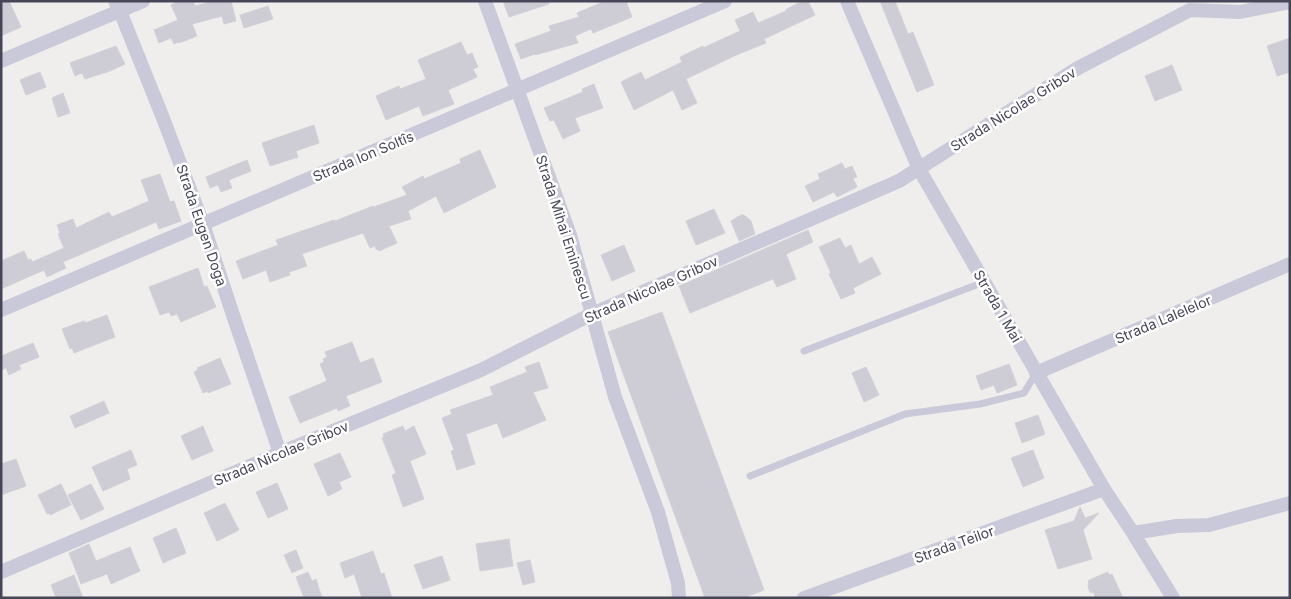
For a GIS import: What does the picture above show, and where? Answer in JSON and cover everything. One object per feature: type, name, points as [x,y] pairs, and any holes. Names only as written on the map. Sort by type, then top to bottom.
[{"type":"street","points":[[1,61],[118,6],[143,1]]},
{"type":"street","name":"Strada Mihai Eminescu","points":[[484,1],[570,235],[615,397],[658,512],[678,584],[679,598]]},
{"type":"street","name":"Strada Ion Soltîs","points":[[1,310],[725,1]]},
{"type":"street","name":"Strada 1 Mai","points":[[847,1],[919,168],[1104,489],[1134,533],[1173,598]]},
{"type":"street","name":"Strada Nicolae Gribov","points":[[1,572],[280,452],[481,370],[592,314],[898,181],[1078,68],[1195,6],[1240,12],[1290,2]]},
{"type":"street","name":"Strada Eugen Doga","points":[[118,6],[164,118],[203,224],[280,452]]},
{"type":"street","name":"Strada Lalelelor","points":[[1036,373],[1290,264]]},
{"type":"street","name":"Strada Teilor","points":[[804,598],[1104,489]]},
{"type":"street","points":[[1134,533],[1177,526],[1208,525],[1290,502]]},
{"type":"lane","points":[[804,351],[984,282]]},
{"type":"lane","points":[[750,476],[905,414],[980,404],[1024,393],[1036,373]]},
{"type":"building","points":[[1,1],[9,1],[21,27],[1,36]]},
{"type":"building","points":[[179,1],[193,1],[195,6],[214,1],[231,1],[236,21],[224,24],[222,16],[192,24],[197,36],[174,44],[171,38],[159,43],[154,30],[178,20],[171,5]]},
{"type":"building","points":[[503,1],[549,1],[549,4],[509,17]]},
{"type":"building","points":[[605,1],[626,1],[632,17],[593,33],[591,29],[575,36],[578,43],[521,59],[515,44],[551,31],[549,26],[579,17],[577,13]]},
{"type":"building","points":[[802,1],[808,1],[815,15],[764,39],[766,43],[686,79],[697,103],[682,110],[673,90],[634,110],[621,82],[641,72],[645,80],[682,62],[680,57],[740,31],[735,20],[753,12],[758,23],[786,11]]},
{"type":"building","points":[[880,1],[895,1],[908,34],[913,32],[934,85],[917,92]]},
{"type":"building","points":[[268,6],[273,19],[244,28],[240,15]]},
{"type":"building","points":[[1290,39],[1290,72],[1277,76],[1267,46]]},
{"type":"building","points":[[461,42],[467,55],[472,53],[478,67],[473,69],[477,77],[448,90],[454,104],[423,116],[419,106],[386,120],[376,96],[399,86],[400,89],[426,79],[418,60]]},
{"type":"building","points":[[116,46],[125,64],[85,79],[82,73],[75,76],[70,63]]},
{"type":"building","points":[[1172,65],[1182,90],[1155,101],[1145,76]]},
{"type":"building","points":[[40,72],[46,87],[26,95],[20,80]]},
{"type":"building","points":[[594,84],[603,108],[575,118],[580,131],[563,139],[554,120],[550,121],[544,108],[583,92],[582,89]]},
{"type":"building","points":[[63,93],[70,113],[58,117],[52,98]]},
{"type":"building","points":[[314,125],[319,143],[296,151],[298,157],[270,166],[262,143]]},
{"type":"building","points":[[480,150],[496,187],[444,213],[436,196],[408,211],[411,219],[389,226],[397,243],[379,251],[378,249],[376,250],[375,246],[370,248],[363,233],[302,254],[307,266],[289,272],[290,275],[270,282],[266,270],[243,279],[236,261],[278,245],[276,240],[407,195],[402,187],[423,176],[424,179],[461,163],[460,159]]},
{"type":"building","points":[[247,160],[251,171],[229,180],[232,188],[221,192],[218,185],[210,188],[206,177]]},
{"type":"building","points":[[842,163],[845,169],[852,166],[857,177],[853,178],[857,187],[837,197],[834,192],[813,202],[805,186],[820,179],[818,174]]},
{"type":"building","points":[[160,174],[170,202],[174,201],[181,221],[159,229],[156,222],[63,262],[66,268],[47,277],[44,270],[1,289],[1,261],[24,251],[28,260],[31,259],[32,262],[64,248],[58,234],[60,233],[57,225],[73,219],[76,228],[109,212],[112,217],[149,201],[141,180]]},
{"type":"building","points":[[714,209],[725,233],[696,245],[686,221]]},
{"type":"building","points":[[744,215],[751,221],[755,234],[739,241],[731,221]]},
{"type":"building","points":[[808,230],[813,242],[786,254],[796,279],[777,287],[773,279],[690,313],[679,286]]},
{"type":"building","points":[[840,238],[845,248],[851,245],[859,264],[872,257],[881,274],[853,288],[855,293],[841,299],[819,247]]},
{"type":"building","points":[[624,245],[635,271],[612,281],[601,255]]},
{"type":"building","points":[[198,268],[204,287],[207,286],[216,307],[181,322],[177,314],[171,316],[169,312],[160,315],[149,287]]},
{"type":"building","points":[[662,312],[764,590],[743,598],[705,598],[608,332]]},
{"type":"building","points":[[107,315],[115,337],[74,353],[72,348],[70,349],[62,329]]},
{"type":"building","points":[[352,342],[360,363],[373,358],[382,382],[346,396],[350,406],[338,411],[337,408],[300,423],[289,397],[327,381],[320,364],[327,357],[325,352]]},
{"type":"building","points":[[33,343],[39,357],[19,365],[21,369],[9,375],[6,368],[1,370],[1,356]]},
{"type":"building","points":[[220,358],[231,384],[208,393],[208,391],[203,393],[194,372],[198,370],[197,368]]},
{"type":"building","points":[[539,362],[548,388],[533,392],[546,420],[503,438],[497,423],[466,434],[475,464],[457,470],[451,451],[454,450],[442,418],[452,414],[450,410],[493,395],[490,387],[527,372],[525,367]]},
{"type":"building","points":[[1009,364],[1017,385],[997,393],[994,385],[981,390],[976,376]]},
{"type":"building","points":[[866,367],[879,395],[864,402],[852,373]]},
{"type":"building","points":[[104,401],[109,413],[75,428],[70,416]]},
{"type":"building","points":[[1038,415],[1045,434],[1022,443],[1015,423]]},
{"type":"building","points":[[203,426],[213,451],[192,460],[181,436]]},
{"type":"building","points":[[403,426],[405,431],[414,426],[426,454],[410,461],[424,499],[403,507],[392,475],[396,473],[382,438],[384,437],[383,434]]},
{"type":"building","points":[[131,450],[137,465],[127,469],[130,479],[103,491],[92,467]]},
{"type":"building","points":[[1033,450],[1044,478],[1023,487],[1011,458]]},
{"type":"building","points":[[340,453],[351,477],[339,482],[342,489],[328,496],[314,464]]},
{"type":"building","points":[[16,459],[26,486],[1,495],[1,464]]},
{"type":"building","points":[[277,483],[288,509],[268,518],[256,492]]},
{"type":"building","points":[[61,484],[71,505],[50,515],[49,513],[47,514],[38,495]]},
{"type":"building","points":[[91,484],[104,509],[81,520],[68,495]]},
{"type":"building","points":[[225,503],[239,530],[217,541],[204,513]]},
{"type":"building","points":[[1080,507],[1085,518],[1099,513],[1083,530],[1092,559],[1058,569],[1045,530],[1074,521]]},
{"type":"building","points":[[176,528],[186,553],[163,563],[153,538]]},
{"type":"building","points":[[509,539],[513,566],[480,571],[476,544]]},
{"type":"building","points":[[89,544],[96,561],[130,547],[140,571],[111,584],[107,574],[81,584],[69,553]]},
{"type":"building","points":[[296,550],[303,568],[292,573],[284,555]]},
{"type":"building","points":[[373,551],[381,574],[384,573],[392,598],[362,598],[354,574],[345,578],[340,563]]},
{"type":"building","points":[[442,556],[450,580],[423,589],[414,565]]},
{"type":"building","points":[[530,560],[535,582],[523,585],[517,563]]},
{"type":"building","points":[[308,572],[312,581],[316,579],[322,598],[304,598],[296,577]]},
{"type":"building","points":[[1108,572],[1109,575],[1112,574],[1123,598],[1095,598],[1094,593],[1090,592],[1088,587],[1089,580]]},
{"type":"building","points":[[74,575],[83,598],[56,598],[51,585]]}]
